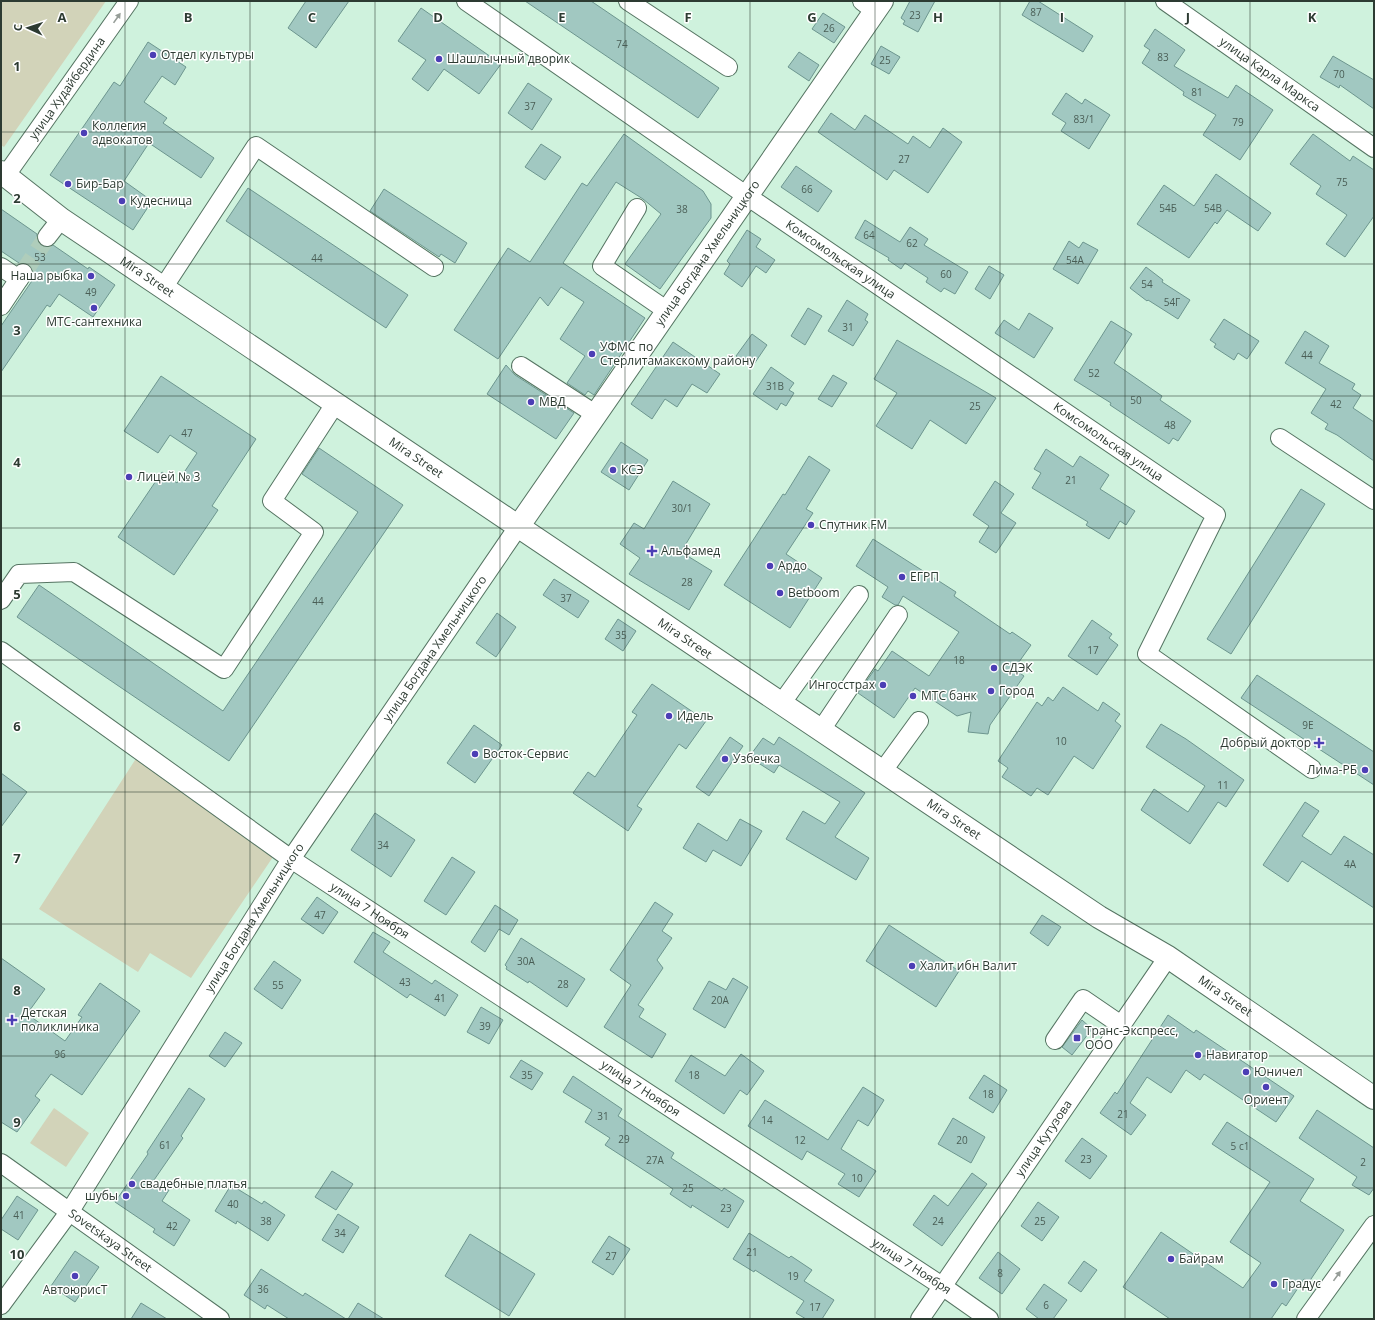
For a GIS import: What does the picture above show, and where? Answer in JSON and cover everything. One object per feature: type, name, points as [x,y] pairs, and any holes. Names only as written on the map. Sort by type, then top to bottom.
[{"type":"main road","name":"улица Богдана Хмельницкого","points":[[518,527],[666,310],[747,196],[873,4]]},
{"type":"main road","name":"Mira Street","points":[[3,174],[61,218],[335,404],[1099,917],[1168,957],[1374,1098]]},
{"type":"street","name":"улица Худайбердина","points":[[3,174],[129,1]]},
{"type":"street","name":"Комсомольская улица","points":[[466,1],[747,196],[1216,515],[1147,654],[1312,769]]},
{"type":"street","points":[[628,1],[728,67]]},
{"type":"street","name":"улица Карла Маркса","points":[[1165,1],[1374,148]]},
{"type":"street","points":[[163,288],[256,146],[434,267]]},
{"type":"street","points":[[637,208],[602,266],[666,310]]},
{"type":"street","points":[[47,237],[61,218]]},
{"type":"street","points":[[1,267],[21,276],[1,306]]},
{"type":"street","points":[[521,366],[595,414]]},
{"type":"street","points":[[1,600],[19,574],[74,572],[224,669],[314,532],[272,501],[335,404]]},
{"type":"street","points":[[1280,438],[1374,500]]},
{"type":"street","name":"улица Богдана Хмельницкого","points":[[1,1305],[70,1211],[291,859],[518,527]]},
{"type":"street","points":[[781,704],[859,595]]},
{"type":"street","points":[[821,730],[898,615]]},
{"type":"street","name":"улица 7 Ноября","points":[[1,651],[291,859],[942,1286],[989,1319]]},
{"type":"street","points":[[882,772],[919,721]]},
{"type":"street","name":"улица Кутузова","points":[[920,1319],[1168,957]]},
{"type":"street","points":[[1055,1040],[1084,999],[1121,1025]]},
{"type":"street","name":"Sovetskaya Street","points":[[1,1163],[220,1319]]},
{"type":"street","points":[[1306,1319],[1374,1225]]},
{"type":"green space","points":[[1,1],[106,1],[4,147],[1,145]]},
{"type":"green space","points":[[137,757],[277,851],[191,978],[150,953],[138,972],[39,909]]},
{"type":"green space","points":[[54,1108],[89,1133],[66,1167],[30,1143]]},
{"type":"building","points":[[306,1],[349,1],[316,48],[288,28]]},
{"type":"building","points":[[525,1],[591,1],[719,88],[698,118]]},
{"type":"building","points":[[910,1],[935,1],[918,32],[903,24],[905,21],[901,18]]},
{"type":"building","points":[[1030,1],[1038,1],[1093,36],[1083,52],[1022,15]]},
{"type":"building","points":[[421,8],[501,64],[479,94],[444,69],[428,91],[412,79],[426,60],[398,41]]},
{"type":"building","points":[[823,13],[845,27],[834,43],[812,29]]},
{"type":"building","points":[[1155,29],[1185,50],[1174,66],[1228,98],[1236,85],[1273,110],[1240,160],[1203,135],[1216,115],[1183,95],[1184,92],[1142,63],[1150,50],[1144,46]]},
{"type":"building","points":[[148,42],[186,67],[175,85],[162,76],[144,102],[167,118],[163,123],[214,158],[201,178],[149,143],[124,181],[152,201],[133,230],[50,175],[114,82],[120,86]]},
{"type":"building","points":[[881,46],[900,57],[889,74],[871,64]]},
{"type":"building","points":[[799,52],[819,65],[809,81],[788,67]]},
{"type":"building","points":[[1333,56],[1374,80],[1374,109],[1340,85],[1339,88],[1320,77]]},
{"type":"building","points":[[528,83],[552,99],[532,130],[508,113]]},
{"type":"building","points":[[1066,93],[1082,104],[1085,99],[1110,115],[1089,149],[1061,131],[1066,123],[1052,114]]},
{"type":"building","points":[[831,113],[855,130],[865,115],[908,144],[913,136],[930,148],[943,128],[962,142],[928,193],[894,170],[887,180],[818,132]]},
{"type":"building","points":[[624,134],[703,191],[711,204],[711,218],[660,289],[625,264],[661,214],[643,199],[616,182],[563,263],[645,318],[594,395],[588,391],[585,395],[567,383],[585,356],[560,339],[584,302],[561,287],[548,306],[540,297],[498,359],[454,330],[508,248],[530,262],[582,183],[587,186]]},
{"type":"building","points":[[1313,134],[1350,161],[1353,156],[1374,170],[1374,216],[1345,257],[1326,244],[1347,215],[1316,194],[1321,186],[1290,164]]},
{"type":"building","points":[[541,144],[561,157],[545,180],[525,167]]},
{"type":"building","points":[[796,166],[832,191],[818,212],[781,187]]},
{"type":"building","points":[[1216,174],[1271,213],[1258,231],[1227,210],[1217,224],[1215,222],[1189,258],[1137,224],[1164,185],[1194,206]]},
{"type":"building","points":[[248,188],[408,295],[386,328],[226,221]]},
{"type":"building","points":[[384,189],[467,243],[455,263],[441,254],[439,257],[370,211]]},
{"type":"building","points":[[1,209],[37,234],[37,241],[41,245],[46,247],[53,245],[115,285],[93,317],[59,294],[50,307],[47,305],[1,372],[1,326],[36,275],[29,265],[19,263],[1,251]]},
{"type":"building","points":[[865,220],[900,242],[910,227],[928,239],[924,245],[968,272],[955,294],[944,288],[941,292],[926,282],[928,278],[905,263],[901,269],[888,260],[889,258],[855,238]]},
{"type":"building","points":[[747,230],[761,239],[756,247],[775,260],[766,273],[756,266],[742,287],[724,274],[730,264],[727,261]]},
{"type":"building","points":[[1069,241],[1079,248],[1083,242],[1098,250],[1078,284],[1053,269]]},
{"type":"building","points":[[989,266],[1004,275],[990,299],[975,289]]},
{"type":"building","points":[[1146,267],[1163,280],[1162,282],[1190,300],[1178,319],[1148,300],[1147,301],[1130,288]]},
{"type":"building","points":[[847,300],[868,314],[865,320],[868,322],[853,346],[828,331]]},
{"type":"building","points":[[808,308],[822,316],[805,345],[791,336]]},
{"type":"building","points":[[1029,313],[1053,328],[1034,358],[995,333],[1004,320],[1019,330]]},
{"type":"building","points":[[1224,319],[1259,341],[1247,359],[1238,353],[1234,360],[1214,347],[1216,344],[1210,340]]},
{"type":"building","points":[[1111,321],[1132,334],[1114,363],[1162,396],[1160,400],[1191,421],[1178,441],[1173,438],[1169,444],[1110,405],[1111,403],[1074,380]]},
{"type":"building","points":[[1305,331],[1329,346],[1319,363],[1355,384],[1352,389],[1361,395],[1353,408],[1374,422],[1374,461],[1337,435],[1325,429],[1328,424],[1311,413],[1326,389],[1285,363]]},
{"type":"building","points":[[752,334],[767,345],[752,367],[736,356]]},
{"type":"building","points":[[897,340],[996,398],[966,444],[930,420],[912,449],[876,426],[897,393],[874,379]]},
{"type":"building","points":[[673,342],[720,374],[707,393],[692,384],[677,407],[665,399],[652,419],[631,404]]},
{"type":"building","name":"МВД","points":[[506,365],[515,375],[574,413],[556,439],[487,394]]},
{"type":"building","points":[[771,367],[794,383],[789,390],[794,393],[786,406],[781,403],[777,410],[753,394]]},
{"type":"building","points":[[833,375],[847,383],[832,407],[818,399]]},
{"type":"building","points":[[161,376],[256,439],[212,506],[218,510],[174,575],[118,537],[162,472],[177,483],[197,453],[170,435],[158,453],[124,431]]},
{"type":"building","points":[[621,442],[648,460],[629,490],[601,472]]},
{"type":"building","points":[[319,448],[403,505],[229,761],[17,617],[39,585],[223,711],[358,512],[302,474]]},
{"type":"building","points":[[1046,449],[1073,467],[1080,456],[1109,475],[1100,489],[1135,511],[1126,525],[1120,521],[1109,539],[1086,525],[1088,522],[1032,488],[1041,473],[1034,469]]},
{"type":"building","name":"Ардо","points":[[809,456],[830,470],[806,509],[813,513],[786,554],[822,578],[790,628],[724,585],[783,494],[785,495]]},
{"type":"building","points":[[673,481],[710,504],[681,552],[712,571],[689,610],[629,574],[640,558],[620,544],[634,523],[644,529]]},
{"type":"building","points":[[995,481],[1014,494],[1001,513],[1016,523],[996,553],[979,542],[989,526],[973,515]]},
{"type":"building","points":[[1301,489],[1325,504],[1231,654],[1207,639]]},
{"type":"building","points":[[873,539],[956,592],[954,596],[1010,634],[1012,632],[1031,645],[1014,669],[1024,676],[990,725],[988,734],[968,732],[971,712],[957,716],[915,688],[894,718],[858,693],[875,669],[878,671],[892,651],[929,676],[959,632],[903,596],[898,605],[895,605],[882,597],[888,587],[856,566]]},
{"type":"building","points":[[554,579],[589,601],[578,618],[543,595]]},
{"type":"building","points":[[497,613],[516,627],[496,657],[476,643]]},
{"type":"building","points":[[618,619],[636,631],[623,651],[605,639]]},
{"type":"building","points":[[1092,620],[1112,634],[1109,638],[1118,645],[1097,675],[1068,656]]},
{"type":"building","points":[[1257,675],[1374,752],[1374,785],[1241,698]]},
{"type":"building","points":[[652,684],[706,721],[686,749],[679,744],[637,806],[642,809],[628,831],[573,793],[588,772],[595,777],[637,715],[632,712]]},
{"type":"building","points":[[1063,687],[1098,711],[1103,702],[1120,714],[1115,721],[1121,726],[1093,769],[1074,756],[1048,795],[1037,788],[1031,796],[1002,777],[1008,768],[998,761],[1037,702],[1042,706],[1048,697],[1053,701]]},
{"type":"building","points":[[1161,724],[1186,739],[1244,780],[1226,807],[1218,802],[1190,844],[1141,810],[1154,789],[1188,812],[1205,786],[1146,747]]},
{"type":"building","points":[[474,725],[502,745],[475,783],[447,763]]},
{"type":"building","points":[[730,737],[743,746],[709,796],[696,787]]},
{"type":"building","points":[[779,737],[865,793],[835,837],[869,858],[856,880],[786,839],[803,811],[825,824],[840,802],[779,765],[774,773],[749,757],[763,738],[774,745]]},
{"type":"building","points":[[1,773],[27,792],[1,827]]},
{"type":"building","points":[[1305,802],[1319,811],[1302,836],[1331,855],[1344,836],[1374,855],[1374,908],[1302,861],[1288,882],[1263,865]]},
{"type":"building","points":[[375,813],[415,840],[391,877],[351,850]]},
{"type":"building","points":[[740,819],[762,831],[741,866],[713,850],[706,862],[683,848],[698,823],[727,841]]},
{"type":"building","points":[[452,857],[475,872],[446,915],[424,901]]},
{"type":"building","points":[[317,897],[338,912],[323,934],[301,919]]},
{"type":"building","points":[[655,902],[673,914],[662,931],[672,938],[657,960],[663,968],[638,1005],[644,1009],[639,1017],[666,1034],[652,1058],[604,1027],[631,985],[610,970]]},
{"type":"building","points":[[495,905],[518,920],[509,935],[499,929],[485,952],[471,942]]},
{"type":"building","points":[[1042,915],[1061,927],[1048,946],[1030,933]]},
{"type":"building","name":"Халит ибн Валит","points":[[889,925],[959,971],[936,1007],[866,961]]},
{"type":"building","points":[[373,932],[390,942],[383,952],[432,984],[435,980],[458,995],[445,1016],[410,994],[407,998],[354,962]]},
{"type":"building","points":[[521,938],[585,979],[567,1007],[529,981],[528,983],[506,969],[507,967],[505,965]]},
{"type":"building","points":[[1,958],[45,989],[27,1014],[65,1041],[82,1017],[78,1015],[100,983],[140,1011],[82,1095],[51,1074],[35,1096],[40,1100],[17,1132],[1,1122]]},
{"type":"building","points":[[274,961],[301,980],[282,1009],[254,989]]},
{"type":"building","points":[[733,978],[748,987],[725,1028],[693,1009],[709,981],[726,990]]},
{"type":"building","points":[[481,1007],[503,1020],[489,1044],[467,1032]]},
{"type":"building","points":[[1168,1015],[1194,1033],[1196,1030],[1294,1096],[1276,1122],[1204,1074],[1200,1080],[1186,1070],[1171,1093],[1147,1077],[1130,1103],[1146,1115],[1131,1135],[1100,1113],[1115,1092],[1117,1094]]},
{"type":"building","name":"Транс-Экспресс, ООО","points":[[1082,1020],[1092,1029],[1072,1055],[1062,1047]]},
{"type":"building","points":[[225,1032],[242,1043],[225,1067],[209,1056]]},
{"type":"building","points":[[741,1054],[764,1071],[747,1095],[740,1090],[724,1114],[675,1081],[691,1055],[725,1076]]},
{"type":"building","points":[[521,1060],[543,1073],[532,1090],[510,1077]]},
{"type":"building","points":[[984,1075],[1007,1090],[993,1113],[969,1098]]},
{"type":"building","points":[[573,1076],[622,1109],[618,1116],[674,1153],[671,1158],[722,1191],[724,1188],[744,1201],[728,1228],[692,1205],[691,1208],[670,1194],[673,1189],[605,1145],[610,1138],[585,1122],[592,1110],[563,1092]]},
{"type":"building","points":[[863,1087],[884,1100],[868,1126],[858,1120],[841,1149],[876,1171],[859,1197],[838,1184],[845,1174],[807,1151],[802,1160],[748,1126],[765,1100],[828,1140]]},
{"type":"building","points":[[189,1088],[205,1099],[181,1136],[183,1138],[154,1180],[169,1190],[162,1201],[190,1220],[174,1246],[153,1232],[155,1229],[115,1202],[148,1154],[147,1152]]},
{"type":"building","points":[[1317,1110],[1374,1148],[1374,1188],[1369,1195],[1352,1185],[1357,1177],[1299,1138]]},
{"type":"building","points":[[953,1118],[985,1137],[971,1163],[938,1144]]},
{"type":"building","points":[[1227,1122],[1314,1179],[1300,1201],[1344,1230],[1309,1282],[1304,1279],[1286,1306],[1282,1303],[1271,1319],[1170,1319],[1123,1287],[1161,1232],[1243,1288],[1261,1263],[1230,1242],[1270,1182],[1212,1144]]},
{"type":"building","points":[[1082,1138],[1107,1156],[1090,1179],[1065,1161]]},
{"type":"building","points":[[332,1171],[353,1184],[336,1210],[315,1197]]},
{"type":"building","points":[[972,1173],[987,1184],[942,1246],[913,1225],[934,1195],[948,1206]]},
{"type":"building","points":[[231,1185],[262,1204],[264,1201],[285,1215],[268,1241],[237,1221],[236,1224],[215,1211]]},
{"type":"building","points":[[17,1196],[38,1210],[18,1240],[1,1229],[1,1220]]},
{"type":"building","points":[[1038,1202],[1059,1217],[1042,1241],[1021,1226]]},
{"type":"building","points":[[338,1214],[359,1227],[343,1253],[322,1240]]},
{"type":"building","points":[[749,1233],[789,1258],[791,1256],[812,1270],[804,1281],[834,1300],[822,1319],[806,1319],[796,1313],[804,1301],[755,1270],[754,1272],[733,1259]]},
{"type":"building","points":[[470,1234],[535,1274],[509,1316],[445,1276]]},
{"type":"building","points":[[609,1236],[630,1249],[613,1275],[592,1262]]},
{"type":"building","points":[[75,1251],[99,1267],[75,1302],[51,1286]]},
{"type":"building","points":[[998,1252],[1020,1269],[1002,1294],[979,1278]]},
{"type":"building","points":[[1084,1261],[1097,1270],[1081,1292],[1068,1283]]},
{"type":"building","points":[[261,1269],[303,1296],[305,1293],[346,1319],[289,1319],[267,1305],[265,1309],[244,1295]]},
{"type":"building","points":[[1044,1284],[1067,1300],[1053,1319],[1039,1319],[1026,1309]]},
{"type":"building","points":[[141,1303],[167,1319],[131,1319]]},
{"type":"building","points":[[358,1303],[384,1319],[348,1319]]},
{"type":"tunnel","points":[[23,273],[47,237]]},
{"type":"place","name":"Отдел культуры","points":[[153,55]]},
{"type":"place","name":"Шашлычный дворик","points":[[439,59]]},
{"type":"place","name":"Коллегия адвокатов","points":[[84,133]]},
{"type":"place","name":"Бир-Бар","points":[[68,184]]},
{"type":"place","name":"Кудесница","points":[[122,201]]},
{"type":"place","name":"Наша рыбка","points":[[91,276]]},
{"type":"place","name":"МТС-сантехника","points":[[94,308]]},
{"type":"place","name":"УФМС по Стерлитамакскому району","points":[[592,354]]},
{"type":"place","name":"МВД","points":[[531,402]]},
{"type":"place","name":"КСЭ","points":[[613,470]]},
{"type":"place","name":"Лицей № 3","points":[[129,477]]},
{"type":"place","name":"Спутник FM","points":[[811,525]]},
{"type":"place","name":"Альфамед","points":[[652,551]]},
{"type":"place","name":"Ардо","points":[[770,566]]},
{"type":"place","name":"ЕГРП","points":[[902,577]]},
{"type":"place","name":"Betboom","points":[[780,593]]},
{"type":"place","name":"СДЭК","points":[[994,668]]},
{"type":"place","name":"Ингосстрах","points":[[883,685]]},
{"type":"place","name":"Город","points":[[991,691]]},
{"type":"place","name":"МТС банк","points":[[913,696]]},
{"type":"place","name":"Идель","points":[[669,716]]},
{"type":"place","name":"Добрый доктор","points":[[1319,743]]},
{"type":"place","name":"Восток-Сервис","points":[[475,754]]},
{"type":"place","name":"Узбечка","points":[[725,759]]},
{"type":"place","name":"Лима-РБ","points":[[1365,770]]},
{"type":"place","name":"Халит ибн Валит","points":[[912,966]]},
{"type":"place","name":"Детская поликлиника","points":[[12,1020]]},
{"type":"place","name":"Транс-Экспресс, ООО","points":[[1077,1038]]},
{"type":"place","name":"Навигатор","points":[[1198,1055]]},
{"type":"place","name":"Юничел","points":[[1246,1072]]},
{"type":"place","name":"Ориент","points":[[1266,1087]]},
{"type":"place","name":"свадебные платья","points":[[132,1184]]},
{"type":"place","name":"шубы","points":[[126,1196]]},
{"type":"place","name":"Байрам","points":[[1171,1259]]},
{"type":"place","name":"АвтоюрисТ","points":[[75,1276]]},
{"type":"place","name":"Градус","points":[[1274,1284]]}]
